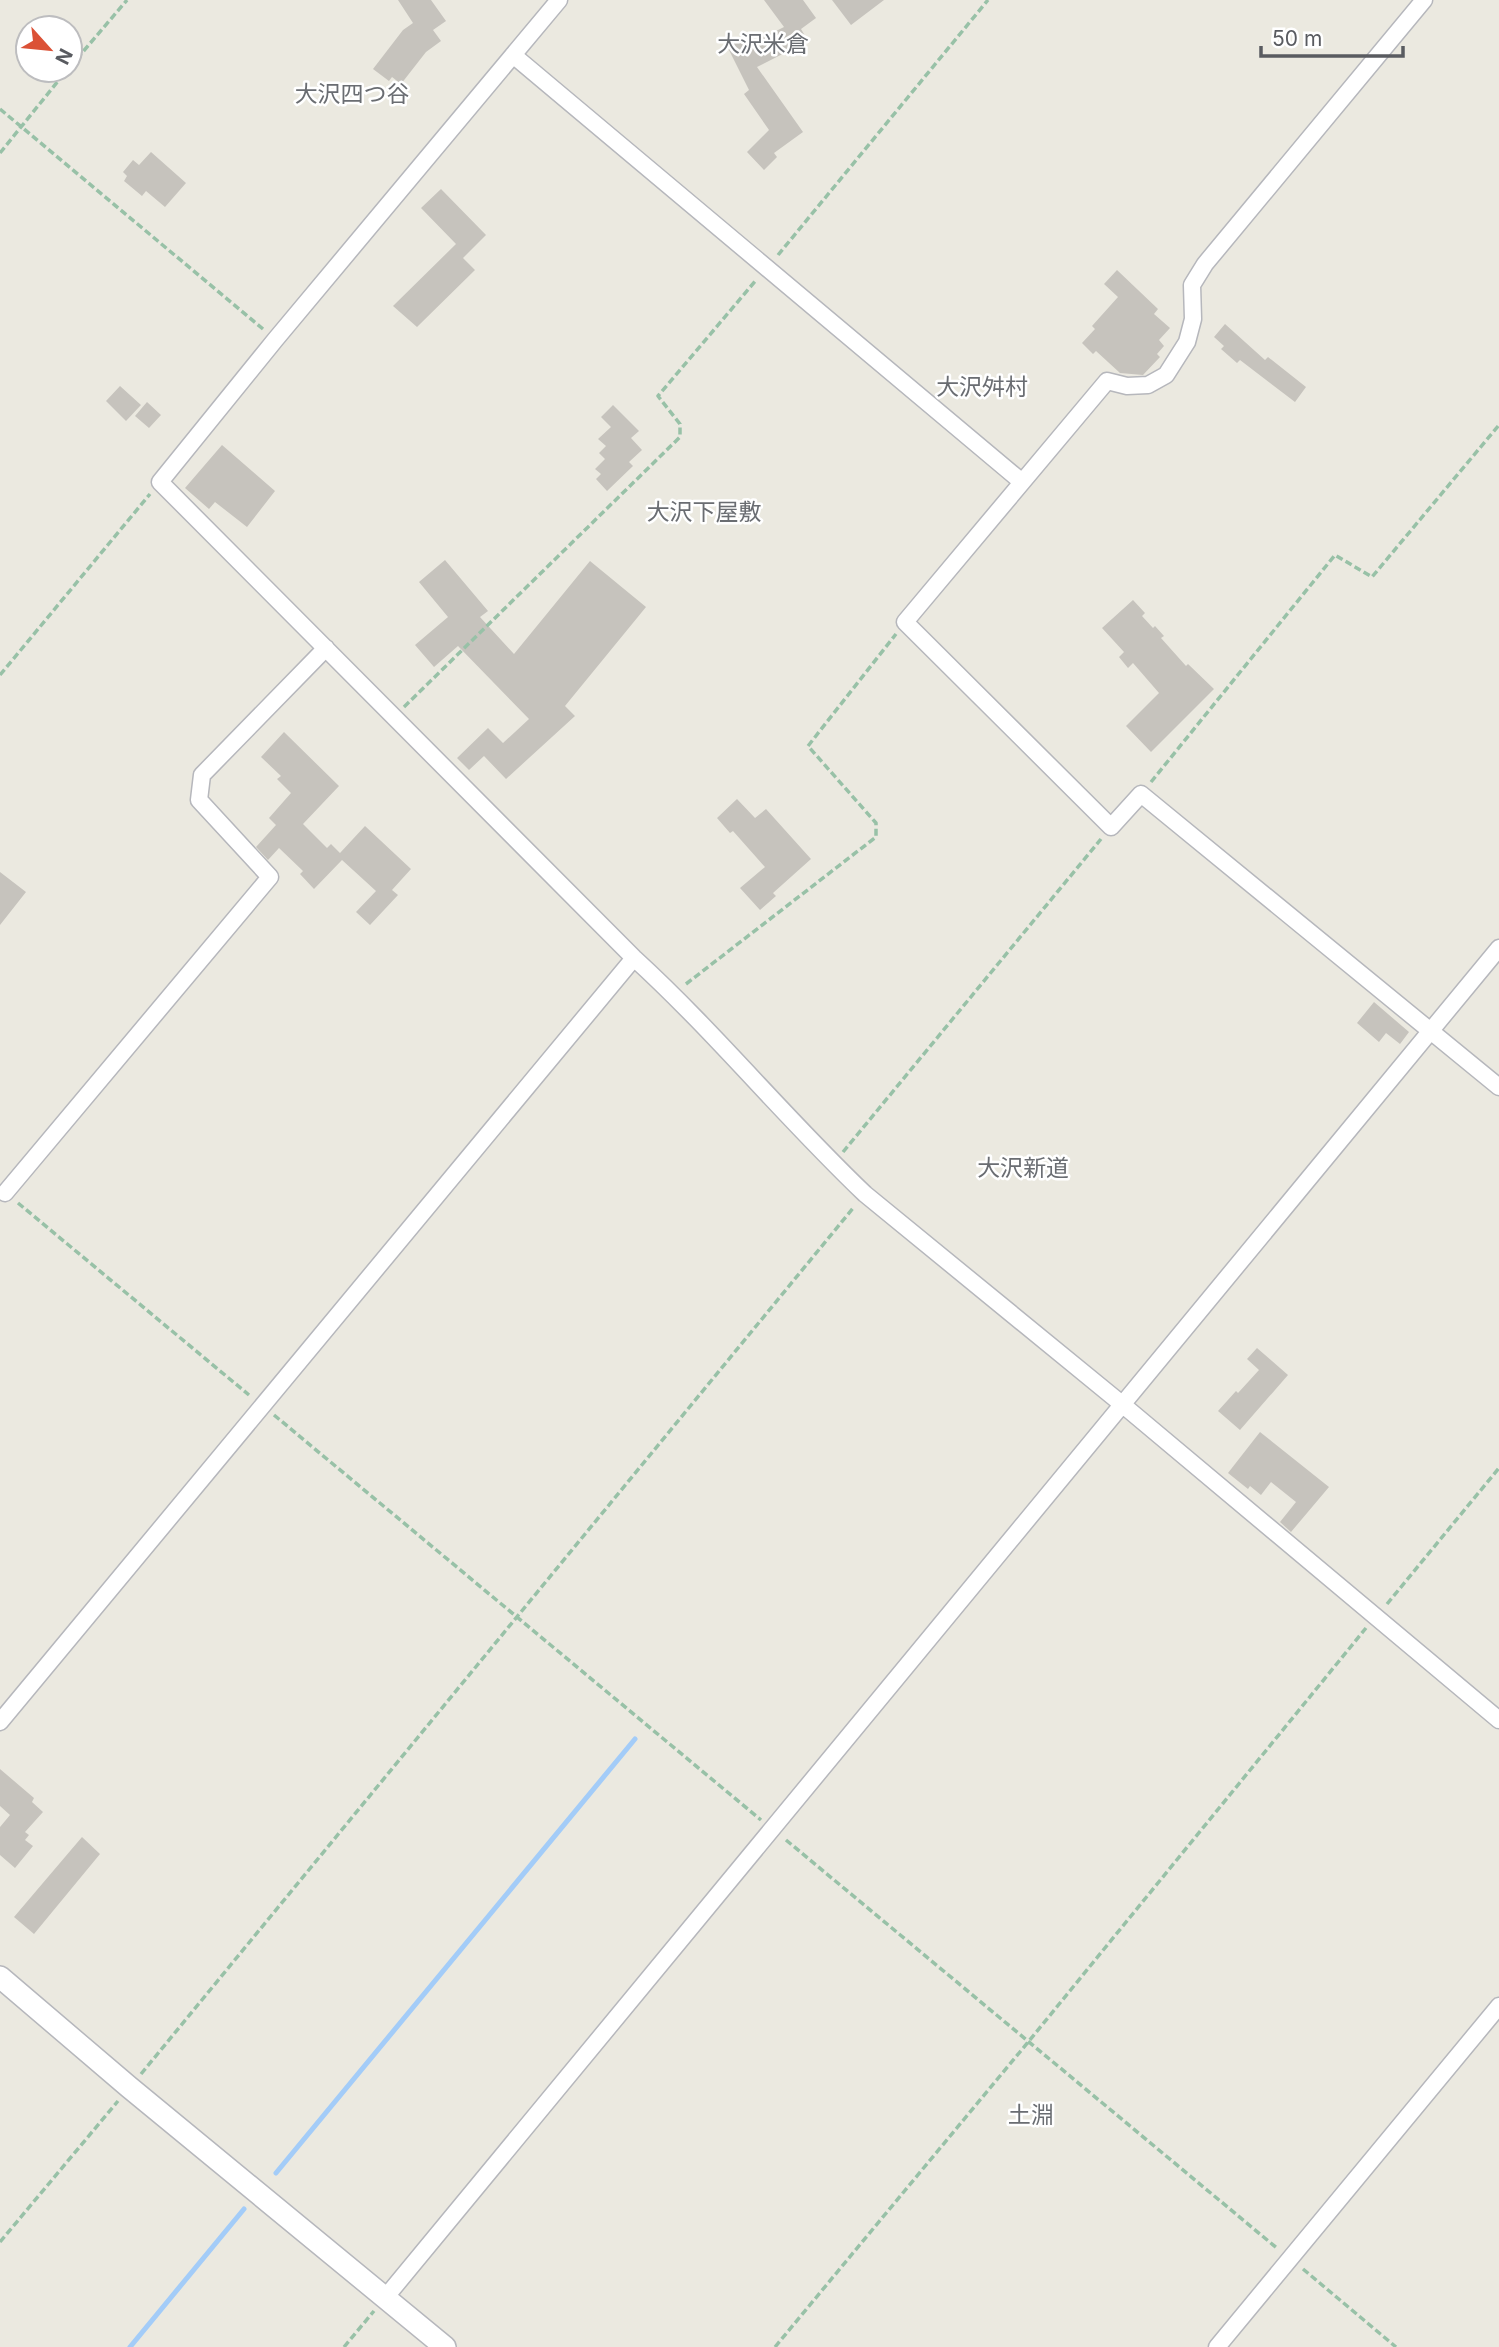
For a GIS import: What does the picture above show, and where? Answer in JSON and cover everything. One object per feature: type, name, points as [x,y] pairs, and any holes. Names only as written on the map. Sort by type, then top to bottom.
[{"type":"street","points":[[559,0],[160,482],[673,994],[833,1164],[865,1194],[1124,1405],[1499,1720]]},
{"type":"street","points":[[1424,0],[1205,264],[1192,285],[1194,319],[1186,342],[1166,375],[1148,385],[1127,386],[1107,381],[905,622],[1111,827],[1141,794],[1499,1087]]},
{"type":"street","points":[[513,55],[1022,482]]},
{"type":"street","points":[[5,1193],[270,877],[198,800],[202,775],[326,648]]},
{"type":"street","points":[[385,2298],[1499,948]]},
{"type":"street","points":[[0,1722],[634,958]]},
{"type":"street","points":[[0,1977],[129,2087],[445,2347]]},
{"type":"street","points":[[1216,2347],[1499,2006]]},
{"type":"path","points":[[84,51],[127,0]]},
{"type":"path","points":[[394,716],[680,437],[680,424],[658,396],[988,0]]},
{"type":"path","points":[[0,153],[56,84]]},
{"type":"path","points":[[0,109],[275,340]]},
{"type":"path","points":[[1141,794],[1335,555],[1372,577],[1499,425]]},
{"type":"path","points":[[0,675],[160,482]]},
{"type":"path","points":[[673,994],[876,837],[876,823],[808,746],[905,622]]},
{"type":"path","points":[[833,1164],[1111,827]]},
{"type":"path","points":[[5,1193],[1396,2347]]},
{"type":"path","points":[[0,2242],[865,1194]]},
{"type":"path","points":[[775,2347],[1030,2041],[1499,1468]]},
{"type":"path","points":[[344,2347],[385,2298]]},
{"type":"building","points":[[398,0],[431,0],[446,21],[433,30],[441,41],[426,52],[401,84],[392,77],[389,81],[373,69],[403,30],[413,23]]},
{"type":"building","points":[[764,0],[803,0],[816,18],[801,29],[808,41],[757,67],[803,132],[774,153],[777,157],[764,170],[747,152],[769,130],[744,94],[749,90],[726,44],[744,36],[748,45],[784,27]]},
{"type":"building","points":[[832,0],[884,0],[851,25]]},
{"type":"building","points":[[151,152],[186,183],[165,207],[146,191],[142,196],[124,181],[127,176],[123,172],[133,160],[139,165]]},
{"type":"building","points":[[441,189],[486,235],[463,258],[475,270],[417,327],[393,306],[456,244],[421,208]]},
{"type":"building","points":[[1117,270],[1158,309],[1154,314],[1170,328],[1159,340],[1164,346],[1157,354],[1160,357],[1143,375],[1120,373],[1096,351],[1093,354],[1082,343],[1095,329],[1092,326],[1118,297],[1104,284]]},
{"type":"building","points":[[1225,324],[1265,360],[1268,357],[1306,387],[1295,402],[1240,360],[1237,363],[1221,349],[1224,346],[1214,337]]},
{"type":"building","points":[[120,386],[141,405],[126,421],[106,401]]},
{"type":"building","points":[[147,402],[161,415],[149,428],[135,416]]},
{"type":"building","points":[[613,405],[639,431],[631,438],[642,450],[629,462],[633,466],[607,491],[596,479],[601,474],[595,469],[605,459],[599,453],[606,446],[598,439],[611,427],[601,417]]},
{"type":"building","points":[[222,445],[275,491],[247,527],[215,502],[209,509],[185,488]]},
{"type":"building","points":[[445,560],[488,611],[480,617],[514,654],[590,561],[646,607],[565,706],[575,716],[506,779],[484,756],[469,770],[457,758],[488,728],[503,743],[529,719],[458,646],[434,667],[415,645],[448,617],[419,582]]},
{"type":"building","points":[[1133,600],[1145,613],[1142,616],[1164,636],[1161,638],[1186,666],[1188,664],[1214,689],[1151,752],[1126,726],[1159,693],[1133,663],[1128,668],[1119,657],[1124,652],[1102,628]]},
{"type":"building","points":[[284,732],[339,786],[303,824],[327,848],[331,844],[340,853],[365,826],[411,869],[392,890],[398,895],[370,925],[356,912],[376,891],[342,860],[314,889],[300,874],[303,871],[279,848],[268,860],[256,847],[276,825],[269,818],[291,793],[277,779],[281,776],[261,757]]},
{"type":"building","points":[[737,799],[755,818],[766,809],[811,859],[773,893],[776,896],[760,910],[740,888],[765,867],[733,831],[730,833],[717,818]]},
{"type":"building","points":[[0,872],[26,892],[0,925]]},
{"type":"building","points":[[1374,1002],[1409,1032],[1400,1044],[1386,1033],[1379,1042],[1357,1023]]},
{"type":"building","points":[[1257,1348],[1288,1375],[1240,1430],[1218,1411],[1259,1370],[1247,1359]]},
{"type":"building","points":[[1260,1432],[1329,1487],[1291,1532],[1280,1522],[1296,1502],[1271,1482],[1261,1495],[1250,1486],[1248,1489],[1228,1473]]},
{"type":"building","points":[[0,1769],[34,1798],[32,1802],[43,1812],[25,1832],[29,1835],[25,1840],[33,1846],[15,1868],[0,1855],[0,1827],[10,1815],[0,1806]]},
{"type":"building","points":[[82,1837],[100,1854],[34,1934],[14,1917]]},
{"type":"waterway","points":[[276,2173],[635,1739]]},
{"type":"waterway","points":[[130,2347],[244,2209]]},
{"type":"district","name":"大沢米倉","points":[[763,44]]},
{"type":"district","name":"大沢四つ谷","points":[[352,94]]},
{"type":"district","name":"大沢舛村","points":[[982,387]]},
{"type":"district","name":"大沢下屋敷","points":[[704,512]]},
{"type":"district","name":"大沢新道","points":[[1023,1168]]},
{"type":"district","name":"土淵","points":[[1031,2115]]}]
